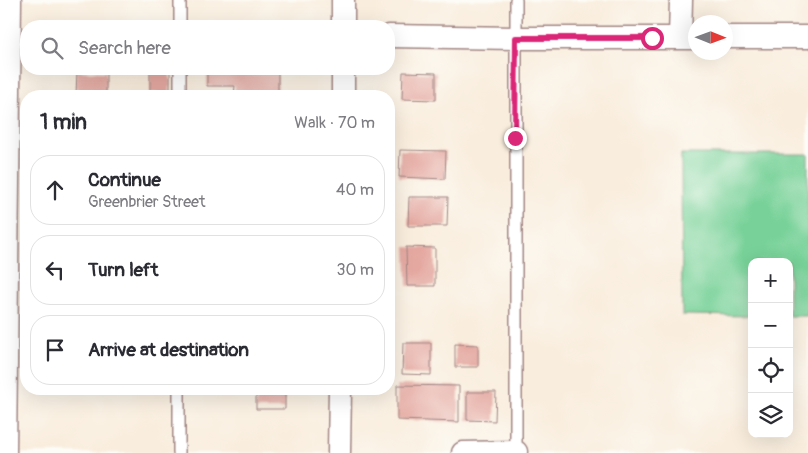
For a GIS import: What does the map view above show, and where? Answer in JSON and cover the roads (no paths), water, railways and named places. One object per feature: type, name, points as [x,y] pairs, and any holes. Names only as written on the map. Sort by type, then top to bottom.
[{"type":"street","points":[[5,453],[12,26],[10,0]]},
{"type":"street","points":[[343,0],[343,20]]},
{"type":"street","points":[[395,36],[688,38],[681,0]]},
{"type":"street","points":[[733,38],[808,37]]},
{"type":"street","points":[[342,90],[343,75]]},
{"type":"street","points":[[339,453],[340,395]]},
{"type":"street","points":[[463,453],[521,452]]},
{"type":"street","points":[[0,453],[14,453]]},
{"type":"lane","points":[[180,0],[180,20]]},
{"type":"lane","points":[[516,0],[521,452]]},
{"type":"lane","points":[[180,75],[180,90]]},
{"type":"lane","points":[[179,395],[179,453]]}]
